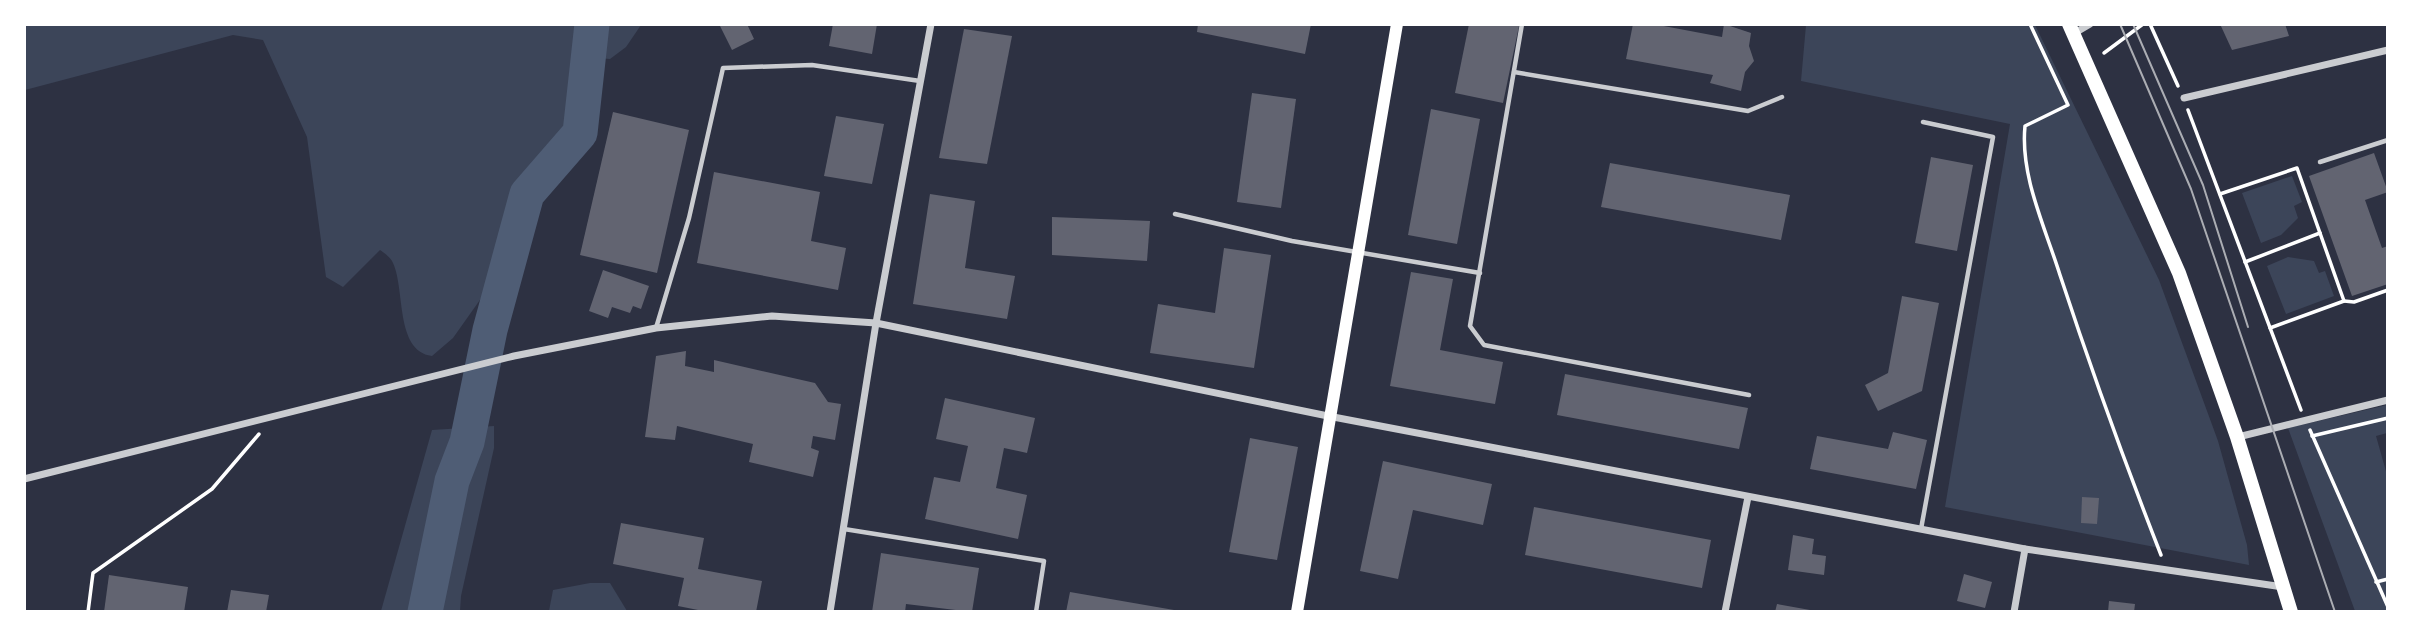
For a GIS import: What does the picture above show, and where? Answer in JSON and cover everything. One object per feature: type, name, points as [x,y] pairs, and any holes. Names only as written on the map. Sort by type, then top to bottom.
[{"type":"main road","points":[[1297,611],[1328,416],[1397,24]]},
{"type":"main road","points":[[2071,29],[2179,273],[2237,437],[2291,611]]},
{"type":"street","points":[[831,611],[876,323],[932,24]]},
{"type":"street","points":[[2071,29],[2090,24]]},
{"type":"street","points":[[2184,98],[2388,50]]},
{"type":"street","points":[[24,479],[514,356],[656,328],[772,316],[815,316],[876,323],[1328,416],[2025,550],[2284,587]]},
{"type":"street","points":[[2237,437],[2388,400]]},
{"type":"street","points":[[1725,611],[1748,497]]},
{"type":"street","points":[[2014,611],[2025,550]]},
{"type":"lane","points":[[1522,24],[1470,326],[1484,345],[1749,395]]},
{"type":"lane","points":[[656,328],[689,218],[723,68],[812,65],[921,81]]},
{"type":"lane","points":[[1514,72],[1748,111],[1782,97]]},
{"type":"lane","points":[[1921,529],[1993,137],[1923,122]]},
{"type":"lane","points":[[2320,162],[2388,140]]},
{"type":"lane","points":[[1175,214],[1357,253],[1480,273]]},
{"type":"lane","points":[[844,529],[1044,561],[1036,611]]},
{"type":"path","points":[[2030,24],[2068,105],[2025,126],[2023,145],[2032,189],[2076,323],[2167,570]]},
{"type":"path","points":[[2104,53],[2143,24]]},
{"type":"path","points":[[2150,24],[2184,98],[2305,419],[2388,607]]},
{"type":"path","points":[[2220,194],[2297,167],[2344,301]]},
{"type":"path","points":[[2245,262],[2320,233]]},
{"type":"path","points":[[2270,328],[2344,301],[2354,302],[2388,289]]},
{"type":"path","points":[[88,611],[93,573],[212,489],[274,416]]},
{"type":"path","points":[[2312,436],[2388,418]]},
{"type":"path","points":[[2376,582],[2388,579]]},
{"type":"shaded area","points":[[25,24],[585,25],[572,128],[513,198],[487,290],[453,338],[432,356],[420,352],[406,331],[396,272],[391,260],[383,252],[380,250],[343,287],[326,277],[307,137],[263,40],[233,35],[25,90]]},
{"type":"shaded area","points":[[599,25],[641,25],[626,47],[610,59],[598,58]]},
{"type":"shaded area","points":[[1806,25],[2035,25],[2159,280],[2218,441],[2247,545],[2249,565],[1945,507],[2010,124],[1801,81]]},
{"type":"shaded area","points":[[2292,176],[2302,202],[2294,206],[2298,218],[2281,235],[2261,243],[2242,193]]},
{"type":"shaded area","points":[[2288,257],[2314,261],[2319,273],[2325,271],[2334,296],[2286,314],[2267,266]]},
{"type":"shaded area","points":[[2387,405],[2387,433],[2376,436],[2387,475],[2387,611],[2355,611],[2288,428]]},
{"type":"shaded area","points":[[494,426],[494,448],[460,611],[381,611],[432,430]]},
{"type":"shaded area","points":[[590,583],[610,583],[627,611],[549,611],[553,590]]},
{"type":"building","points":[[719,24],[747,24],[754,39],[732,50]]},
{"type":"building","points":[[833,24],[877,24],[872,54],[829,46]]},
{"type":"building","points":[[1198,24],[1311,24],[1305,54],[1197,32]]},
{"type":"building","points":[[1469,24],[1519,26],[1503,103],[1455,93]]},
{"type":"building","points":[[1633,24],[1653,24],[1722,37],[1724,24],[1751,33],[1749,46],[1754,61],[1745,72],[1741,91],[1710,83],[1713,75],[1626,59]]},
{"type":"building","points":[[2220,24],[2285,24],[2289,36],[2232,50]]},
{"type":"building","points":[[964,29],[1012,36],[987,164],[939,158]]},
{"type":"building","points":[[1252,93],[1296,99],[1281,208],[1237,202]]},
{"type":"building","points":[[1431,109],[1480,119],[1457,244],[1408,235]]},
{"type":"building","points":[[613,112],[689,130],[657,273],[580,255]]},
{"type":"building","points":[[836,116],[884,124],[872,184],[824,176]]},
{"type":"building","points":[[2374,153],[2388,192],[2365,200],[2382,248],[2388,246],[2388,284],[2352,296],[2309,176]]},
{"type":"building","points":[[1931,157],[1973,165],[1957,251],[1915,243]]},
{"type":"building","points":[[1610,163],[1790,195],[1781,240],[1601,207]]},
{"type":"building","points":[[714,172],[820,192],[811,241],[846,248],[838,290],[697,263]]},
{"type":"building","points":[[930,194],[975,201],[965,268],[1015,276],[1007,319],[913,304]]},
{"type":"building","points":[[1052,217],[1150,221],[1147,261],[1052,255]]},
{"type":"building","points":[[1224,248],[1271,255],[1254,368],[1150,353],[1158,304],[1215,313]]},
{"type":"building","points":[[603,270],[649,286],[641,309],[633,306],[630,313],[612,307],[608,318],[589,311]]},
{"type":"building","points":[[1411,272],[1453,279],[1440,350],[1503,362],[1495,404],[1390,386]]},
{"type":"building","points":[[1902,296],[1939,303],[1922,391],[1878,411],[1865,385],[1888,373]]},
{"type":"building","points":[[686,351],[685,366],[714,372],[714,360],[815,383],[828,402],[841,404],[835,440],[813,436],[811,448],[819,451],[813,477],[749,462],[753,444],[677,426],[675,440],[645,437],[656,356]]},
{"type":"building","points":[[1565,374],[1748,408],[1739,449],[1557,415]]},
{"type":"building","points":[[945,398],[1035,418],[1027,453],[1004,448],[996,488],[1027,495],[1018,539],[925,519],[934,477],[960,482],[968,446],[936,439]]},
{"type":"building","points":[[1893,432],[1927,440],[1916,489],[1810,469],[1817,436],[1888,449]]},
{"type":"building","points":[[1250,438],[1298,447],[1277,560],[1229,552]]},
{"type":"building","points":[[1383,461],[1492,484],[1483,525],[1413,510],[1398,579],[1360,571]]},
{"type":"building","points":[[2082,497],[2099,498],[2097,524],[2081,523]]},
{"type":"building","points":[[1534,507],[1711,540],[1702,588],[1525,555]]},
{"type":"building","points":[[621,523],[704,538],[698,569],[762,581],[756,612],[708,612],[678,606],[684,578],[613,564]]},
{"type":"building","points":[[1793,535],[1814,539],[1812,554],[1826,556],[1824,575],[1788,570]]},
{"type":"building","points":[[881,553],[979,568],[972,612],[906,604],[905,612],[872,612]]},
{"type":"building","points":[[1964,574],[1992,582],[1985,608],[1957,601]]},
{"type":"building","points":[[109,575],[188,587],[184,612],[104,612]]},
{"type":"building","points":[[231,590],[269,595],[266,612],[227,612]]},
{"type":"building","points":[[1070,592],[1174,610],[1174,612],[1066,612]]},
{"type":"building","points":[[2109,601],[2135,604],[2134,612],[2108,612]]},
{"type":"building","points":[[1777,604],[1810,610],[1810,612],[1775,612]]},
{"type":"waterway","points":[[425,612],[452,481],[467,442],[490,330],[527,194],[580,133],[592,24]]},
{"type":"tram line","points":[[2120,24],[2191,189],[2335,612]]},
{"type":"tram line","points":[[2133,24],[2203,185],[2248,327]]}]
